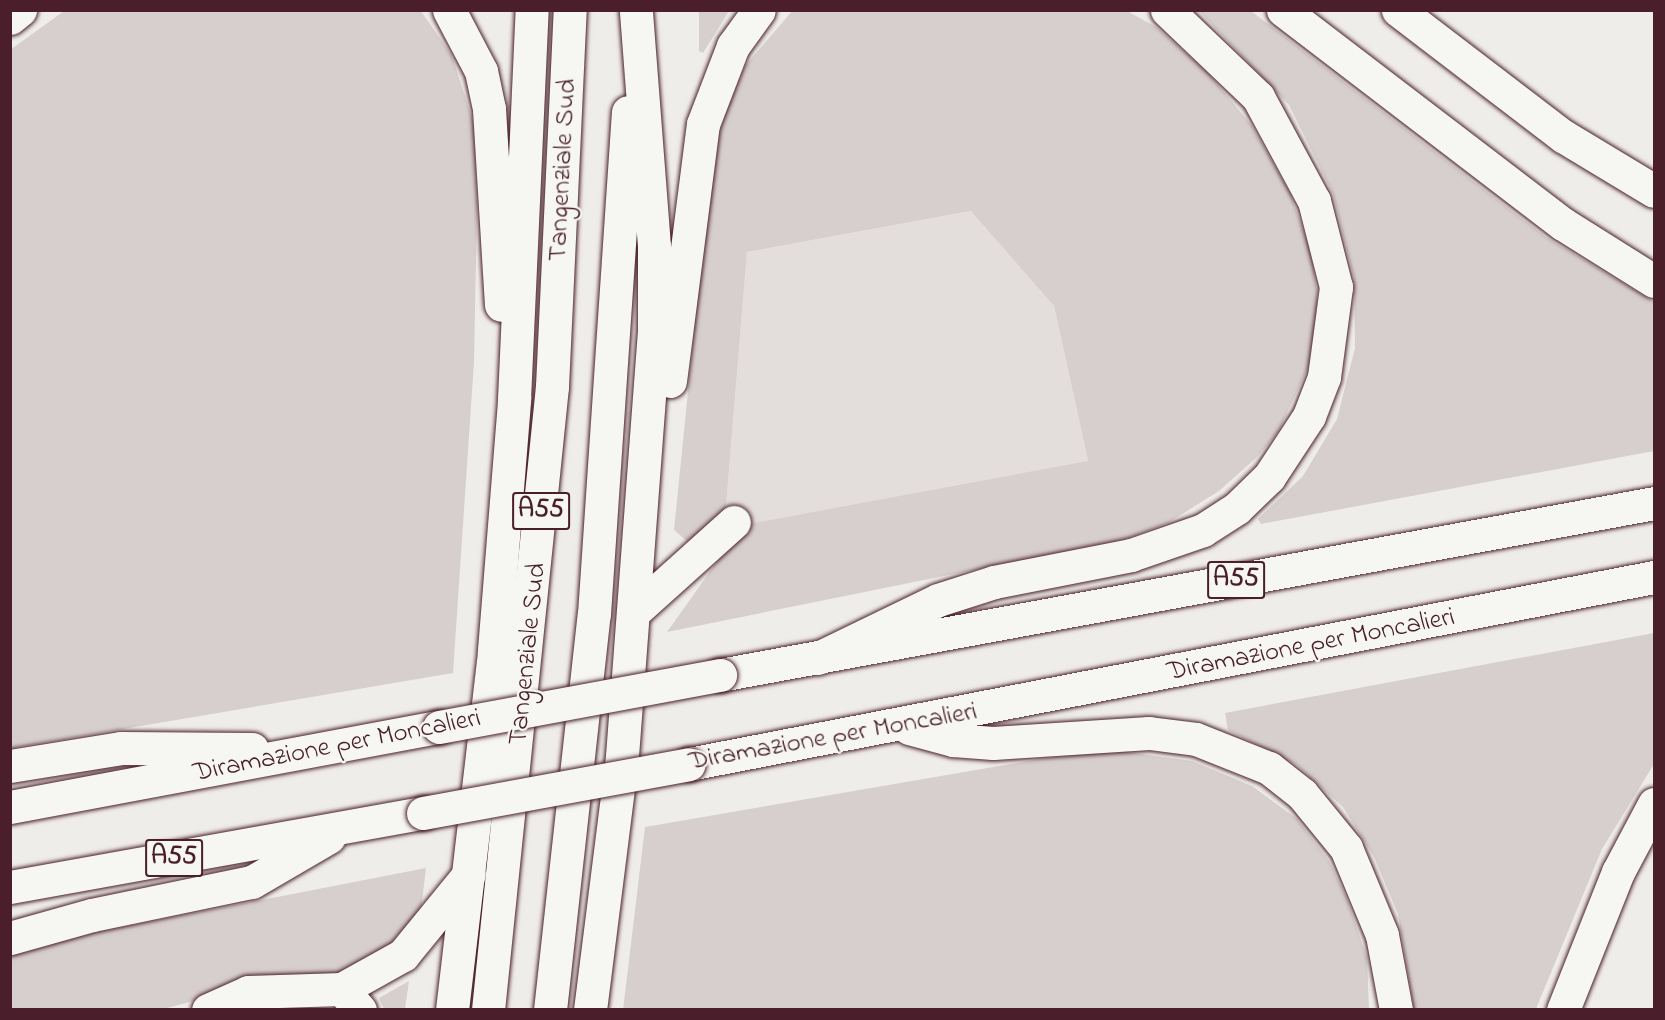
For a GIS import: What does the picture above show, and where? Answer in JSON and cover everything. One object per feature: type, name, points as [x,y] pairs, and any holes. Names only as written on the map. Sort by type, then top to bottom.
[{"type":"main road","points":[[10,18],[20,10]]},
{"type":"main road","points":[[449,10],[480,71],[489,109],[502,335],[514,399]]},
{"type":"main road","points":[[514,399],[532,10]]},
{"type":"main road","name":"Tangenziale Sud","points":[[488,1010],[552,386],[570,10]]},
{"type":"main road","points":[[590,1010],[635,611],[648,455],[654,246],[634,10]]},
{"type":"main road","name":"A55","points":[[550,1010],[594,614],[634,10]]},
{"type":"main road","points":[[648,455],[670,381],[703,124],[732,46],[759,10]]},
{"type":"main road","points":[[818,658],[938,600],[994,582],[1131,555],[1203,530],[1269,477],[1309,416],[1324,377],[1336,286],[1314,201],[1258,97],[1167,10]]},
{"type":"main road","points":[[1283,10],[1563,224],[1654,280]]},
{"type":"main road","points":[[1398,10],[1563,136],[1654,191]]},
{"type":"main road","name":"A55","points":[[451,1000],[469,874],[514,399]]},
{"type":"main road","name":"Diramazione per Moncalieri","points":[[10,807],[1654,503]]},
{"type":"main road","points":[[635,611],[734,522]]},
{"type":"main road","name":"Diramazione per Moncalieri","points":[[10,887],[338,830],[902,726],[1654,577]]},
{"type":"main road","points":[[902,726],[953,740],[993,743],[1149,733],[1196,739],[1269,768],[1309,802],[1346,848],[1382,935],[1396,1010]]},
{"type":"main road","points":[[10,766],[170,745],[302,752]]},
{"type":"main road","points":[[1563,1010],[1618,872],[1654,804]]},
{"type":"main road","points":[[10,938],[92,915],[252,882],[338,830]]},
{"type":"main road","points":[[208,1010],[248,992],[351,999],[403,955],[469,874]]},
{"type":"shaded area","points":[[793,10],[1127,11],[1156,27],[1208,73],[1252,126],[1290,193],[1311,252],[1317,292],[1317,331],[1308,368],[1278,432],[1257,457],[1219,491],[1168,523],[1122,540],[667,632],[743,525],[1088,461],[1054,306],[971,211],[747,252],[725,518],[688,542],[674,530],[710,174],[724,114],[745,66]]},
{"type":"shaded area","points":[[64,11],[421,11],[452,56],[474,124],[477,208],[474,362],[453,673],[11,748],[10,50]]},
{"type":"shaded area","points":[[699,11],[729,11],[703,53],[699,51]]},
{"type":"shaded area","points":[[1199,11],[1251,11],[1547,238],[1654,302],[1654,451],[1261,524],[1258,519],[1303,476],[1337,419],[1355,348],[1354,278],[1333,194],[1289,105]]},
{"type":"shaded area","points":[[972,211],[1054,306],[1088,462],[743,525],[725,518],[747,252]]},
{"type":"shaded area","points":[[1654,633],[1654,764],[1602,849],[1536,1009],[1414,1009],[1398,914],[1374,857],[1343,807],[1297,765],[1228,730],[1225,713]]},
{"type":"shaded area","points":[[1119,751],[1192,761],[1252,786],[1297,819],[1329,861],[1347,899],[1367,958],[1369,1009],[623,1010],[645,827],[1046,758]]},
{"type":"shaded area","points":[[426,868],[421,910],[411,930],[355,972],[272,979],[164,1009],[11,1010],[11,954],[30,945]]},
{"type":"shaded area","points":[[409,981],[405,1009],[384,1009],[379,998]]}]
